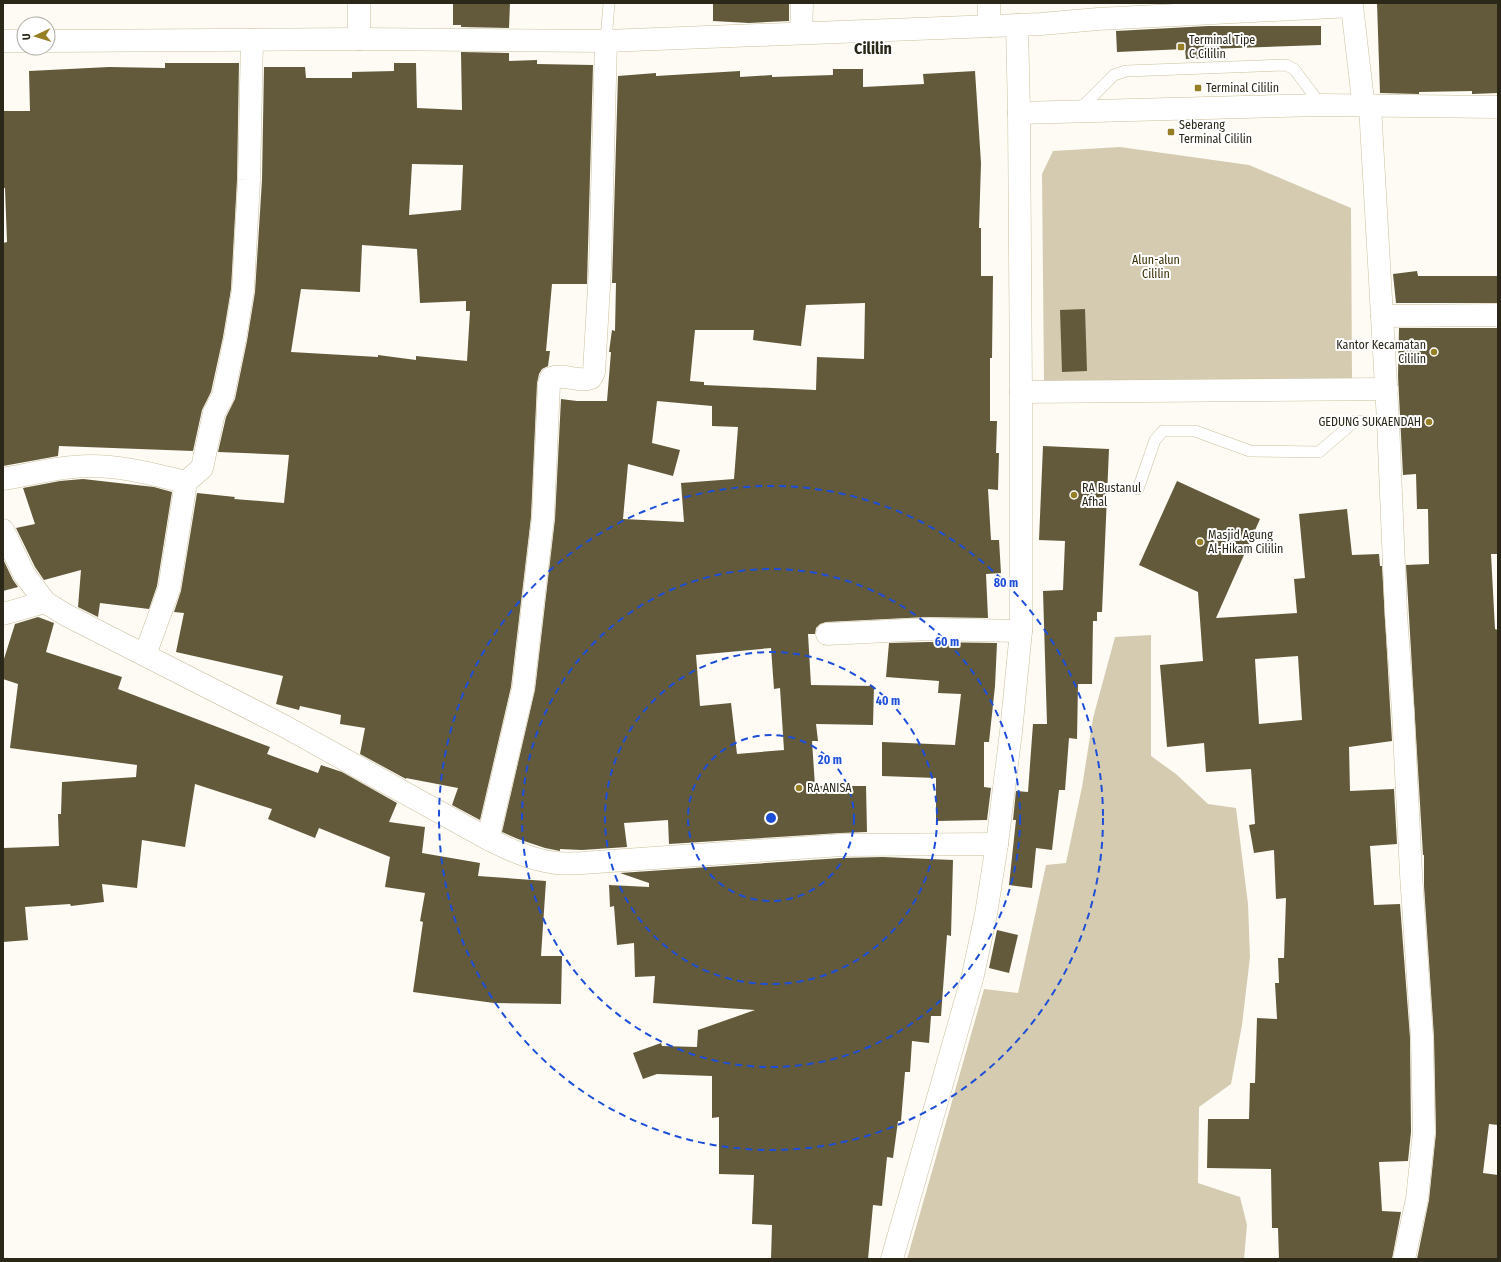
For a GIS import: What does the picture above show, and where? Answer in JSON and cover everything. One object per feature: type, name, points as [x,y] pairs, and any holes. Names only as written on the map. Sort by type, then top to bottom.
[{"type":"street","points":[[359,3],[359,39]]},
{"type":"street","points":[[801,32],[802,3]]},
{"type":"street","points":[[988,26],[989,3]]},
{"type":"street","points":[[56,40],[606,40],[1017,25],[1352,5],[1362,92],[1364,103],[1370,106]]},
{"type":"street","points":[[892,1259],[973,975],[986,914],[997,844],[1021,631],[1021,392],[1017,25]]},
{"type":"street","points":[[145,655],[169,589],[186,482],[202,468],[214,413],[222,396],[235,339],[243,290],[249,180],[252,40]]},
{"type":"street","points":[[488,839],[523,689],[542,518],[549,384],[551,378],[556,376],[585,380],[591,378],[594,372],[600,269],[606,40]]},
{"type":"street","points":[[3,41],[16,41]]},
{"type":"street","points":[[1019,113],[1321,105],[1498,108]]},
{"type":"street","points":[[1370,106],[1387,389],[1396,614],[1422,1038],[1424,1133],[1417,1199],[1404,1259]]},
{"type":"street","points":[[1382,316],[1498,315]]},
{"type":"street","points":[[1021,392],[1387,389]]},
{"type":"street","points":[[3,479],[58,469],[91,466],[125,469],[186,482]]},
{"type":"street","points":[[3,530],[24,574],[45,602],[284,726],[488,839],[509,850],[532,858],[557,863],[582,863],[841,845],[997,844]]},
{"type":"street","points":[[3,614],[45,602]]},
{"type":"street","points":[[827,634],[928,629],[1021,631]]},
{"type":"lane","points":[[606,40],[609,3]]},
{"type":"lane","points":[[1079,111],[1114,75],[1126,71],[1286,65],[1294,69],[1321,105]]},
{"type":"lane","points":[[1138,489],[1155,440],[1163,430],[1195,431],[1250,451],[1319,452],[1355,421],[1388,421]]},
{"type":"green space","name":"Alun-alun Cililin","points":[[1120,147],[1249,165],[1351,208],[1352,378],[1044,382],[1042,174],[1053,151]]},
{"type":"green space","points":[[1151,635],[1151,756],[1176,774],[1208,804],[1236,808],[1248,904],[1250,957],[1242,1025],[1231,1084],[1199,1107],[1198,1183],[1240,1197],[1247,1225],[1244,1259],[907,1259],[984,989],[1018,993],[1046,865],[1066,863],[1082,787],[1093,718],[1115,637]]},
{"type":"building","points":[[453,3],[510,3],[509,28],[461,27],[461,25],[453,25]]},
{"type":"building","points":[[713,3],[789,3],[789,21],[749,23],[713,21]]},
{"type":"building","points":[[1377,3],[1498,3],[1498,93],[1472,94],[1472,91],[1419,92],[1419,94],[1380,93]]},
{"type":"building","name":"Terminal Tipe C Cililin","points":[[1208,26],[1321,26],[1321,45],[1208,49],[1209,58],[1186,59],[1185,49],[1117,52],[1116,31]]},
{"type":"building","points":[[461,52],[509,53],[509,61],[537,60],[537,64],[593,65],[587,284],[552,284],[546,351],[550,351],[548,366],[542,369],[537,383],[531,517],[511,687],[480,820],[452,805],[458,788],[406,779],[360,754],[365,728],[340,724],[341,715],[300,706],[299,710],[276,704],[283,676],[176,652],[184,613],[174,612],[181,591],[197,493],[235,497],[234,499],[284,503],[289,455],[218,452],[226,417],[235,399],[255,292],[262,180],[264,67],[305,67],[306,78],[352,78],[352,72],[394,71],[394,63],[416,63],[417,108],[462,110]],"holes":[[[412,164],[463,165],[461,210],[409,215]],[[362,245],[417,249],[420,303],[466,301],[466,311],[470,311],[467,361],[416,356],[416,360],[378,355],[378,357],[291,352],[301,289],[360,292]]]},
{"type":"building","points":[[165,63],[239,63],[237,180],[231,289],[223,337],[211,392],[202,410],[193,451],[59,446],[58,456],[3,466],[3,243],[7,242],[5,188],[3,188],[3,111],[30,111],[29,71],[109,67],[165,68]]},
{"type":"building","points":[[833,69],[863,69],[863,87],[924,84],[923,74],[975,71],[981,163],[979,228],[981,228],[981,276],[993,276],[992,358],[990,358],[990,421],[997,421],[996,453],[999,453],[998,490],[988,489],[991,540],[999,540],[1001,573],[986,574],[988,618],[927,617],[826,622],[820,624],[816,628],[815,634],[808,634],[811,685],[874,686],[873,725],[816,724],[818,741],[812,741],[815,786],[866,786],[867,832],[669,844],[668,820],[624,823],[627,847],[582,850],[560,849],[560,851],[545,848],[518,839],[502,832],[535,690],[555,519],[561,399],[577,401],[607,401],[611,352],[609,352],[612,330],[615,331],[616,283],[612,283],[618,76],[656,73],[656,76],[740,71],[740,77],[772,75],[772,77],[833,75]],"holes":[[[865,303],[864,359],[817,357],[816,390],[704,385],[704,382],[690,381],[695,330],[754,330],[753,340],[801,346],[806,305]],[[657,401],[712,406],[712,426],[738,427],[734,479],[681,483],[684,522],[623,519],[628,464],[673,476],[680,450],[652,443]],[[771,648],[774,689],[780,688],[784,750],[737,754],[731,703],[700,706],[696,655]]]},
{"type":"building","points":[[1417,271],[1418,276],[1498,276],[1498,303],[1396,303],[1393,274]]},
{"type":"building","points":[[1085,309],[1087,371],[1062,372],[1060,310]]},
{"type":"building","points":[[1399,328],[1498,328],[1498,554],[1491,554],[1495,629],[1498,630],[1498,1125],[1489,1124],[1483,1173],[1498,1175],[1498,1259],[1417,1259],[1429,1200],[1436,1133],[1434,1037],[1406,565],[1429,564],[1428,509],[1417,509],[1416,474],[1403,475],[1398,376]]},
{"type":"building","points":[[1043,446],[1109,449],[1102,612],[1097,612],[1097,621],[1093,621],[1092,684],[1078,684],[1077,739],[1069,738],[1065,790],[1059,790],[1052,850],[1036,848],[1032,888],[1009,885],[1016,820],[1013,820],[1016,791],[1028,792],[1033,724],[1047,724],[1043,591],[1063,590],[1065,541],[1039,540]]},
{"type":"building","points":[[83,479],[154,487],[172,492],[157,586],[149,609],[100,603],[98,617],[78,607],[81,570],[44,580],[35,567],[16,528],[35,524],[23,488],[60,481]]},
{"type":"building","points":[[1177,481],[1260,519],[1216,618],[1297,613],[1294,579],[1305,578],[1299,514],[1347,509],[1352,555],[1379,554],[1380,566],[1382,566],[1392,741],[1349,747],[1350,791],[1394,789],[1397,844],[1370,846],[1374,905],[1400,904],[1410,1038],[1411,1132],[1408,1161],[1379,1162],[1382,1211],[1401,1212],[1392,1259],[1279,1259],[1278,1228],[1272,1228],[1271,1169],[1207,1168],[1208,1119],[1249,1119],[1250,1083],[1255,1083],[1257,1018],[1277,1019],[1275,983],[1279,983],[1278,958],[1284,958],[1286,898],[1276,899],[1274,850],[1254,853],[1249,825],[1255,824],[1251,769],[1206,772],[1204,743],[1167,747],[1160,665],[1203,661],[1198,592],[1139,565]],"holes":[[[1298,656],[1302,720],[1259,724],[1255,659]]]},
{"type":"building","points":[[3,559],[18,587],[3,591]]},
{"type":"building","points":[[38,617],[54,623],[46,652],[122,677],[118,689],[270,747],[267,754],[318,773],[321,765],[342,772],[397,803],[389,822],[425,827],[422,853],[480,863],[478,876],[546,881],[541,956],[562,956],[561,1004],[494,1003],[413,992],[423,922],[420,921],[425,893],[385,887],[390,857],[319,828],[315,838],[268,819],[272,809],[195,784],[185,847],[142,840],[137,888],[102,884],[104,902],[71,906],[70,904],[25,907],[28,940],[3,942],[3,848],[59,846],[58,814],[61,814],[62,782],[136,777],[137,765],[10,748],[18,684],[3,679],[3,662],[15,624]]},
{"type":"building","points":[[889,643],[997,643],[995,686],[989,742],[984,742],[984,787],[991,788],[987,820],[936,821],[936,778],[882,776],[882,742],[955,745],[961,694],[938,693],[939,681],[886,677]]},
{"type":"building","points":[[883,857],[953,860],[951,936],[947,935],[941,1016],[931,1016],[929,1043],[912,1041],[910,1072],[905,1072],[901,1121],[898,1121],[893,1158],[887,1157],[882,1206],[873,1205],[868,1259],[771,1259],[772,1225],[752,1224],[754,1175],[719,1174],[719,1117],[712,1118],[712,1076],[657,1074],[643,1079],[633,1053],[661,1043],[662,1046],[697,1047],[698,1030],[755,1010],[653,1003],[655,976],[635,977],[634,943],[617,945],[614,906],[610,907],[609,885],[649,887],[649,883],[620,873],[841,858]]},
{"type":"building","points":[[997,930],[1018,935],[1009,973],[989,968]]},
{"type":"place","name":"Terminal Tipe C Cililin","points":[[1181,47]]},
{"type":"place","name":"Terminal Cililin","points":[[1198,88]]},
{"type":"place","name":"Seberang Terminal Cililin","points":[[1171,132]]},
{"type":"place","name":"Kantor Kecamatan Cililin","points":[[1434,352]]},
{"type":"place","name":"GEDUNG SUKAENDAH","points":[[1429,422]]},
{"type":"place","name":"RA Bustanul Afhal","points":[[1074,495]]},
{"type":"place","name":"Masjid Agung Al-Hikam Cililin","points":[[1200,542]]},
{"type":"place","name":"RA ANISA","points":[[799,788]]},
{"type":"district","name":"Cililin","points":[[873,48]]}]
